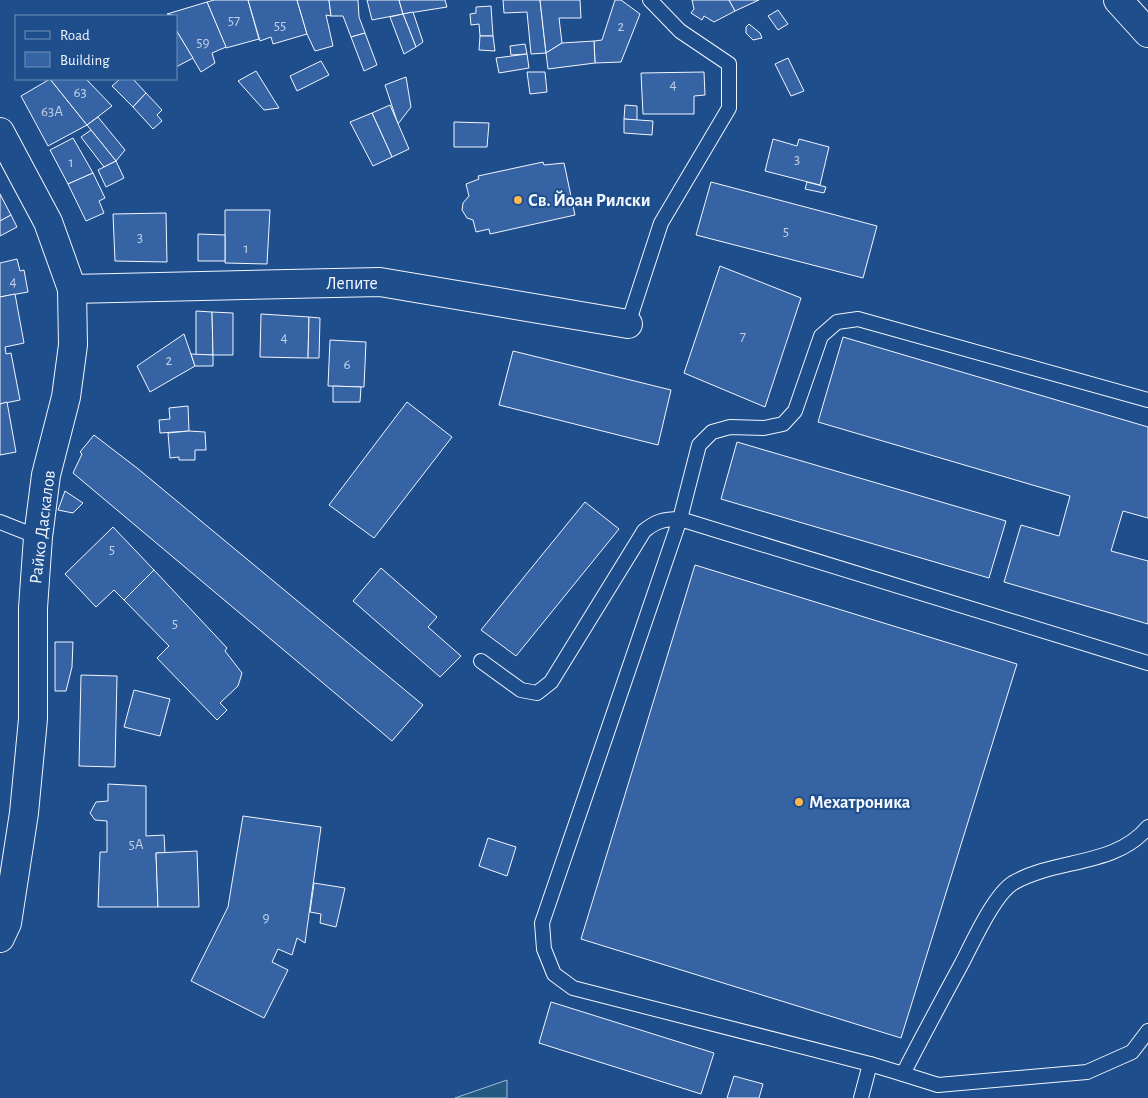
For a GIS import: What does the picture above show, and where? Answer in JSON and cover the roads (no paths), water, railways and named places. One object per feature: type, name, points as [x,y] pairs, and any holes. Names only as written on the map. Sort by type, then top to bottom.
[{"type":"street","points":[[1118,0],[1148,33]]},
{"type":"street","name":"Райко Даскалов","points":[[0,132],[48,222],[72,289],[73,345],[66,397],[46,475],[38,537],[33,608],[33,719],[24,813],[2,927]]},
{"type":"street","name":"Лепите","points":[[72,289],[380,282],[628,324]]},
{"type":"lane","points":[[628,324],[661,223],[729,108],[729,64],[680,31],[650,0]]},
{"type":"lane","points":[[1148,400],[858,319],[837,322],[821,336],[795,410],[783,424],[764,428],[730,427],[712,432],[700,445],[680,519],[542,923],[544,949],[554,974],[573,988],[870,1064],[938,1085],[1088,1072],[1132,1052],[1148,1031]]},
{"type":"lane","points":[[481,662],[521,690],[537,693],[551,682],[644,531],[660,520],[680,519],[1148,663]]},
{"type":"lane","points":[[0,522],[38,537]]},
{"type":"lane","points":[[903,1074],[991,908],[1011,884],[1039,871],[1109,854],[1137,841],[1148,827]]},
{"type":"lane","points":[[861,1098],[870,1064]]},
{"type":"place","name":"Св. Йоан Рилски","points":[[518,200]]},
{"type":"place","name":"Мехатроника","points":[[799,802]]}]
